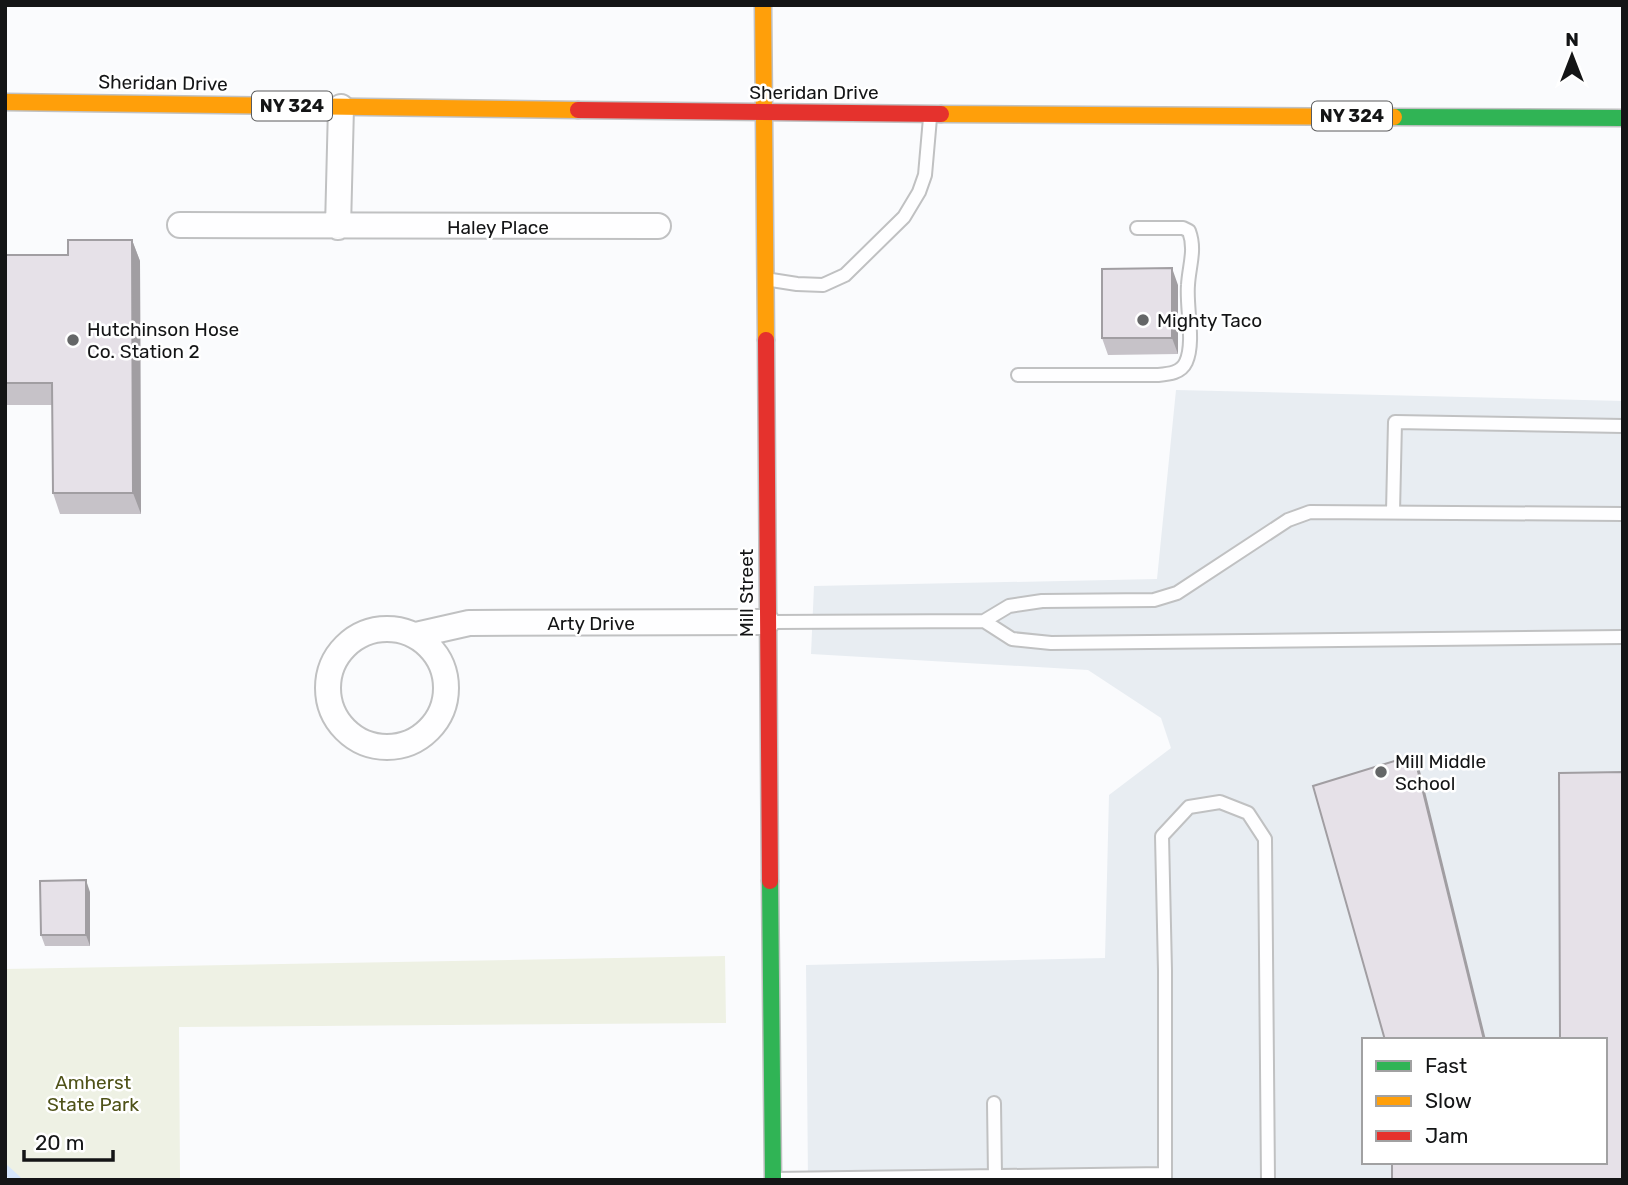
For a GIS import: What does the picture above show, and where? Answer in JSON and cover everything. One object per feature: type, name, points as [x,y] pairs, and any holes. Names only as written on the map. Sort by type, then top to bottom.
[{"type":"main road","name":"Mill Street","points":[[763,5],[773,1180]]},
{"type":"main road","name":"Sheridan Drive","points":[[5,102],[764,113],[1623,118]]},
{"type":"street","points":[[338,227],[341,107]]},
{"type":"street","name":"Haley Place","points":[[180,225],[658,226]]},
{"type":"street","name":"Arty Drive","points":[[416,635],[431,648],[442,664],[447,683],[445,702],[437,720],[416,739],[388,747],[369,743],[351,734],[338,720],[330,702],[328,683],[333,664],[344,648],[359,636],[377,629],[397,629],[416,635],[468,623],[767,622]]},
{"type":"lane","points":[[765,279],[823,285],[845,275],[904,218],[919,192],[925,174],[930,114]]},
{"type":"lane","points":[[1018,375],[1158,375],[1174,373],[1185,365],[1189,353],[1188,284],[1192,264],[1192,239],[1189,231],[1183,228],[1137,228]]},
{"type":"lane","points":[[1394,512],[1395,422],[1623,426]]},
{"type":"lane","points":[[767,622],[984,621],[1009,606],[1042,601],[1154,600],[1177,593],[1297,516],[1310,512],[1623,514]]},
{"type":"lane","points":[[984,621],[1012,639],[1051,643],[1623,637]]},
{"type":"lane","points":[[773,1180],[1165,1177],[1162,836],[1189,807],[1220,802],[1248,813],[1265,839],[1268,1180]]},
{"type":"lane","points":[[994,1103],[995,1177]]},
{"type":"shaded area","name":"Mill Middle School","points":[[1176,390],[1623,401],[1623,1180],[808,1180],[806,965],[1105,958],[1109,795],[1171,748],[1161,718],[1088,670],[811,654],[814,586],[1157,579]]},
{"type":"green space","name":"Amherst State Park","points":[[725,956],[726,1023],[179,1027],[180,1180],[13,1180],[5,1174],[5,969]]},
{"type":"building","name":"Hutchinson Hose Co. Station 2","points":[[68,240],[132,240],[133,493],[53,493],[52,383],[5,383],[5,255],[68,255]]},
{"type":"building","name":"Mighty Taco","points":[[1172,268],[1172,338],[1102,338],[1102,269]]},
{"type":"building","name":"Mill Middle School","points":[[1414,755],[1484,1038],[1384,1038],[1313,786]]},
{"type":"building","points":[[1623,772],[1623,1180],[1392,1180],[1392,1164],[1607,1164],[1607,1038],[1560,1038],[1559,773]]},
{"type":"building","points":[[86,880],[86,935],[41,935],[40,881]]},
{"type":"waterway","points":[[5,1169],[17,1180]]},
{"type":"traffic: fast","points":[[1394,117],[1623,118]]},
{"type":"traffic: fast","points":[[770,881],[773,1180]]},
{"type":"traffic: slow","points":[[763,5],[766,340]]},
{"type":"traffic: slow","points":[[5,102],[578,110]]},
{"type":"traffic: slow","points":[[941,114],[1394,117]]},
{"type":"traffic: jam","points":[[578,110],[941,114]]},
{"type":"traffic: jam","points":[[766,340],[770,881]]},
{"type":"place","name":"Mighty Taco","points":[[1143,320]]},
{"type":"place","name":"Hutchinson Hose Co. Station 2","points":[[73,340]]},
{"type":"place","name":"Mill Middle School","points":[[1381,772]]}]
